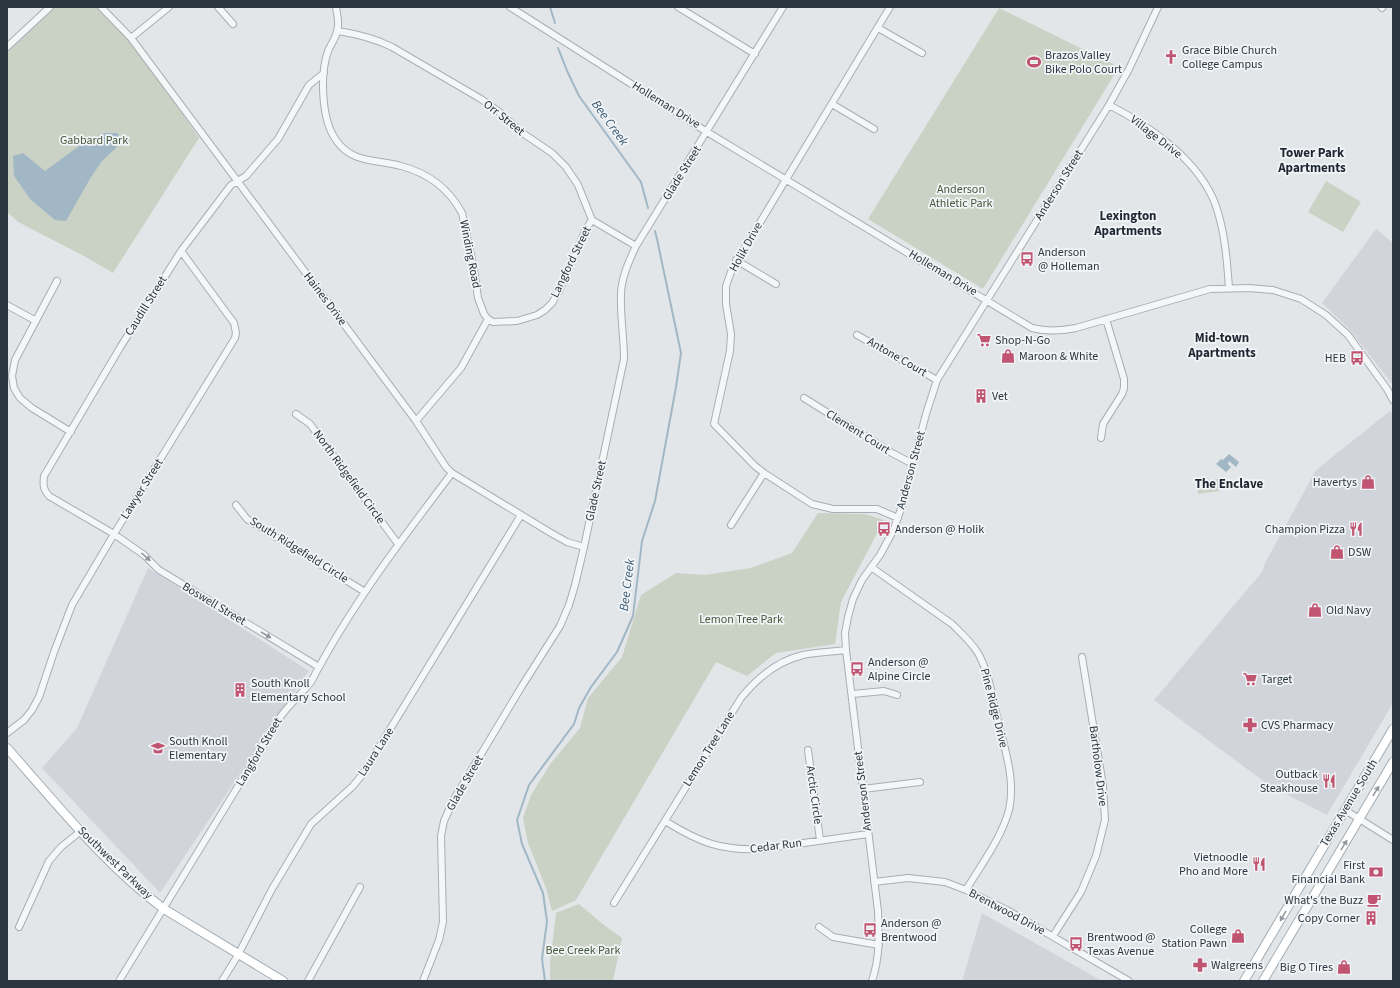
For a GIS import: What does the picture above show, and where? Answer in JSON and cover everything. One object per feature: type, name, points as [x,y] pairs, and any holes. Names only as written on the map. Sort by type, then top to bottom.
[{"type":"main road","name":"Texas Avenue South","points":[[1244,981],[1393,729]]},
{"type":"main road","name":"Southwest Parkway","points":[[7,748],[81,831],[134,885],[164,909],[283,981]]},
{"type":"main road","name":"Texas Avenue South","points":[[1263,981],[1393,762]]},
{"type":"street","points":[[7,47],[50,7]]},
{"type":"street","name":"Haines Drive","points":[[101,7],[131,38],[416,421],[446,467],[452,473],[567,542],[584,547]]},
{"type":"street","points":[[131,38],[169,7]]},
{"type":"street","points":[[218,7],[233,24]]},
{"type":"street","points":[[336,7],[338,31]]},
{"type":"street","name":"Holleman Drive","points":[[510,7],[785,180],[986,299],[1032,328],[1045,331],[1062,331],[1210,289],[1248,288],[1272,290],[1301,299],[1320,311],[1348,335],[1390,390],[1393,400]]},
{"type":"street","points":[[678,7],[755,54]]},
{"type":"street","name":"Glade Street","points":[[423,981],[439,940],[443,922],[441,836],[444,820],[454,799],[560,626],[575,585],[624,359],[621,302],[623,280],[631,257],[636,246],[784,7]]},
{"type":"street","name":"Holik Drive","points":[[890,7],[736,260],[732,269],[726,286],[726,304],[731,343],[714,424],[755,466],[804,499],[820,507],[833,509],[876,509],[898,518]]},
{"type":"street","name":"Anderson Street","points":[[872,981],[877,965],[879,945],[878,911],[845,632],[853,599],[871,567],[888,542],[898,518],[926,414],[937,380],[978,317],[986,299],[1109,105],[1129,69],[1158,7]]},
{"type":"street","points":[[878,28],[922,53]]},
{"type":"street","name":"Winding Road","points":[[338,31],[328,51],[324,73],[325,107],[328,123],[336,141],[348,153],[365,160],[400,165],[428,176],[446,190],[462,213],[471,249],[478,298],[484,314],[488,319]]},
{"type":"street","name":"Orr Street","points":[[338,31],[377,39],[482,99],[521,132],[552,153],[563,164],[578,185],[592,220]]},
{"type":"street","name":"Caudill Street","points":[[114,534],[49,496],[43,486],[44,476],[121,346],[181,251],[231,185],[237,180],[246,176],[278,138],[309,85],[324,73]]},
{"type":"street","points":[[832,104],[874,128]]},
{"type":"street","name":"Village Drive","points":[[1109,105],[1142,124],[1161,138],[1183,158],[1209,192],[1216,206],[1223,233],[1227,257],[1229,288]]},
{"type":"street","points":[[592,220],[636,246]]},
{"type":"street","name":"Langford Street","points":[[488,319],[493,322],[517,320],[537,315],[545,310],[552,303],[559,291],[583,236],[592,220]]},
{"type":"street","name":"Lawyer Street","points":[[7,733],[24,720],[32,710],[39,696],[72,605],[114,534],[233,343],[236,333],[234,323],[181,251]]},
{"type":"street","points":[[736,260],[776,284]]},
{"type":"street","points":[[57,281],[13,366],[12,376],[14,388],[20,398],[32,408],[71,432]]},
{"type":"street","points":[[7,305],[36,321]]},
{"type":"street","points":[[416,421],[460,368],[488,319]]},
{"type":"street","points":[[1101,438],[1103,424],[1122,394],[1124,388],[1124,379],[1106,319]]},
{"type":"street","name":"Antone Court","points":[[857,334],[937,380]]},
{"type":"street","name":"Clement Court","points":[[804,398],[892,454],[913,464]]},
{"type":"street","name":"North Ridgefield Circle","points":[[296,414],[310,424],[398,544]]},
{"type":"street","name":"Langford Street","points":[[120,981],[281,716],[289,705],[311,682],[318,667],[365,592],[398,544],[452,473]]},
{"type":"street","points":[[731,525],[764,473]]},
{"type":"street","name":"South Ridgefield Circle","points":[[236,505],[247,519],[365,592]]},
{"type":"street","name":"Laura Lane","points":[[222,981],[238,955],[272,889],[311,824],[353,786],[362,775],[521,515]]},
{"type":"street","name":"Boswell Street","points":[[114,534],[144,555],[159,570],[318,667]]},
{"type":"street","name":"Pine Ridge Drive","points":[[871,567],[952,624],[964,635],[984,664],[989,680],[1009,767],[1011,784],[1010,798],[1008,810],[1000,834],[966,890]]},
{"type":"street","name":"Lemon Tree Lane","points":[[614,903],[741,698],[753,684],[788,659],[804,654],[846,650]]},
{"type":"street","name":"Bartholow Drive","points":[[1052,936],[1081,892],[1096,856],[1104,820],[1103,786],[1082,657]]},
{"type":"street","points":[[852,694],[884,691],[897,695]]},
{"type":"street","name":"Arctic Circle","points":[[808,750],[820,840]]},
{"type":"street","points":[[863,789],[920,782]]},
{"type":"street","points":[[1345,810],[1393,840]]},
{"type":"street","name":"Cedar Run","points":[[665,822],[700,841],[720,847],[735,849],[761,849],[868,834]]},
{"type":"street","points":[[19,927],[49,861],[61,847],[81,831]]},
{"type":"street","name":"Brentwood Drive","points":[[874,882],[899,878],[925,879],[946,882],[1007,910],[1129,981]]},
{"type":"street","points":[[308,981],[360,887]]},
{"type":"street","points":[[819,926],[833,936],[879,945]]},
{"type":"shaded area","points":[[1376,229],[1393,243],[1393,385],[1349,329],[1322,303]]},
{"type":"shaded area","points":[[1390,411],[1393,415],[1393,703],[1327,815],[1270,786],[1154,700],[1262,572],[1265,563],[1316,470]]},
{"type":"shaded area","name":"South Knoll Elementary","points":[[148,568],[309,671],[160,893],[42,768],[77,728]]},
{"type":"shaded area","points":[[982,913],[1019,934],[1102,981],[962,981]]},
{"type":"green space","name":"Gabbard Park","points":[[50,7],[101,7],[131,38],[199,138],[113,273],[84,256],[18,222],[7,212],[7,47]]},
{"type":"green space","name":"Anderson Athletic Park","points":[[999,8],[1119,67],[983,289],[868,219]]},
{"type":"green space","points":[[1326,181],[1361,202],[1343,232],[1308,212]]},
{"type":"green space","points":[[1218,479],[1219,491],[1198,494],[1197,481]]},
{"type":"green space","name":"Lemon Tree Park","points":[[818,513],[865,514],[884,520],[841,602],[835,644],[776,653],[747,676],[716,662],[576,900],[552,911],[546,888],[528,843],[523,818],[531,795],[551,763],[580,728],[588,698],[622,657],[641,595],[676,573],[705,575],[751,568],[792,553]]},
{"type":"green space","name":"Bee Creek Park","points":[[579,904],[622,938],[613,981],[550,981],[550,963],[556,913]]},
{"type":"water","points":[[105,133],[118,133],[119,138],[116,148],[102,161],[91,177],[66,221],[55,220],[31,200],[14,176],[13,156],[23,153],[45,171],[86,141]]},
{"type":"water","points":[[1229,454],[1239,462],[1236,467],[1229,461],[1228,464],[1231,467],[1226,472],[1216,464]]},
{"type":"waterway","name":"Bee Creek","points":[[550,7],[555,23]]},
{"type":"waterway","name":"Bee Creek","points":[[558,48],[579,96],[641,182],[648,208]]},
{"type":"waterway","name":"Bee Creek","points":[[545,981],[542,959],[547,921],[543,893],[522,844],[517,820],[529,785],[574,724],[579,708],[591,687],[617,652],[633,616],[642,541],[655,501],[681,353],[655,231]]},
{"type":"place","name":"Grace Bible Church College Campus","points":[[1171,57]]},
{"type":"place","name":"Brazos Valley Bike Polo Court","points":[[1034,62]]},
{"type":"place","name":"Anderson @ Holleman","points":[[1027,259]]},
{"type":"place","name":"Shop-N-Go","points":[[984,340]]},
{"type":"place","name":"Maroon & White","points":[[1008,356]]},
{"type":"place","name":"HEB","points":[[1357,358]]},
{"type":"place","name":"Vet","points":[[981,396]]},
{"type":"place","name":"Havertys","points":[[1368,482]]},
{"type":"place","name":"Anderson @ Holik","points":[[884,529]]},
{"type":"place","name":"Champion Pizza","points":[[1356,529]]},
{"type":"place","name":"DSW","points":[[1337,552]]},
{"type":"place","name":"Old Navy","points":[[1315,610]]},
{"type":"place","name":"Anderson @ Alpine Circle","points":[[857,669]]},
{"type":"place","name":"Target","points":[[1250,679]]},
{"type":"place","name":"South Knoll Elementary School","points":[[240,690]]},
{"type":"place","name":"CVS Pharmacy","points":[[1250,725]]},
{"type":"place","name":"South Knoll Elementary","points":[[158,748]]},
{"type":"place","name":"Outback Steakhouse","points":[[1329,781]]},
{"type":"place","name":"Vietnoodle Pho and More","points":[[1259,864]]},
{"type":"place","name":"First Financial Bank","points":[[1376,872]]},
{"type":"place","name":"What's the Buzz","points":[[1374,900]]},
{"type":"place","name":"Copy Corner","points":[[1371,918]]},
{"type":"place","name":"Anderson @ Brentwood","points":[[870,930]]},
{"type":"place","name":"College Station Pawn","points":[[1238,936]]},
{"type":"place","name":"Brentwood @ Texas Avenue","points":[[1076,944]]},
{"type":"place","name":"Walgreens","points":[[1200,965]]},
{"type":"place","name":"Big O Tires","points":[[1344,967]]},
{"type":"district","name":"Tower Park Apartments","points":[[1312,160]]},
{"type":"district","name":"Lexington Apartments","points":[[1128,224]]},
{"type":"district","name":"Mid-town Apartments","points":[[1222,346]]},
{"type":"district","name":"The Enclave","points":[[1229,484]]}]
